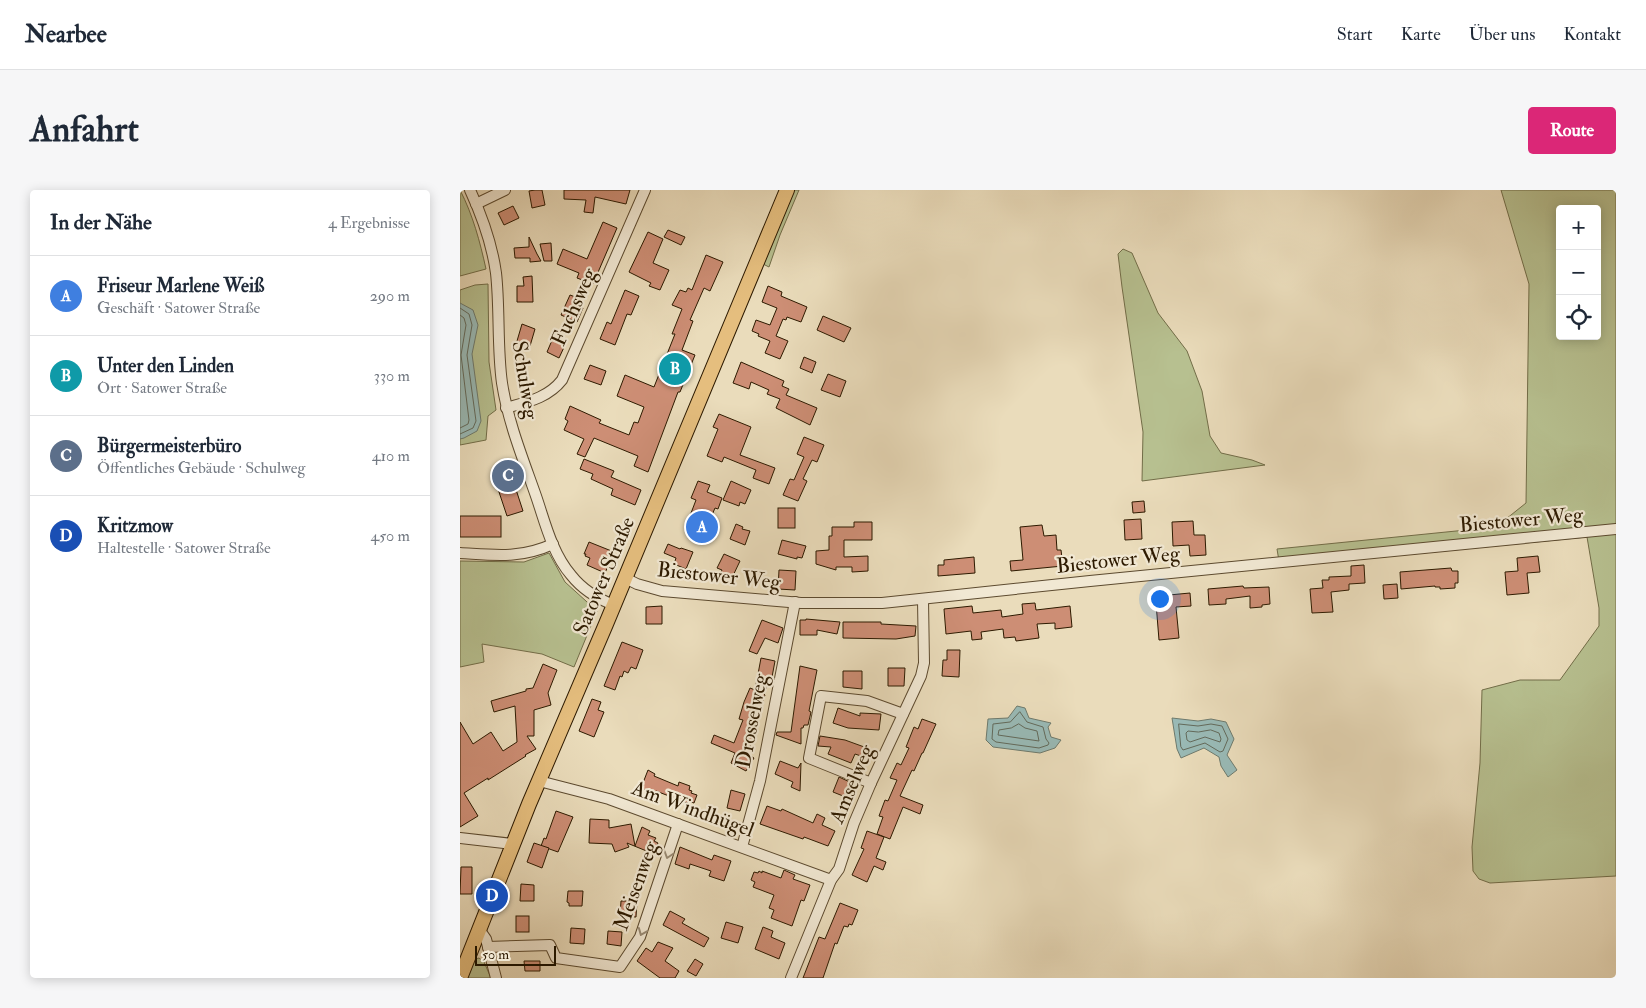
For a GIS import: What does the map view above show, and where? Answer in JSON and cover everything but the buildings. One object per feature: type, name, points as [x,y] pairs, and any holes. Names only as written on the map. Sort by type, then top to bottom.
[{"type":"main road","name":"Satower Straße","points":[[460,978],[539,781],[787,190]]},
{"type":"street","name":"Schulweg","points":[[470,190],[488,234],[496,274],[500,354],[506,408],[553,544],[563,564],[581,586],[596,597],[614,605]]},
{"type":"street","points":[[476,204],[505,190]]},
{"type":"street","name":"Fuchsweg","points":[[506,408],[541,397],[555,389],[562,380],[645,190]]},
{"type":"street","name":"Biestower Weg","points":[[625,578],[644,587],[662,591],[795,602],[854,604],[923,600],[1090,581],[1616,530]]},
{"type":"street","points":[[460,553],[503,556],[527,554],[553,544]]},
{"type":"street","name":"Amselweg","points":[[791,978],[832,880],[839,869],[854,823],[871,783],[921,676],[924,663],[923,600]]},
{"type":"street","name":"Drosselweg","points":[[742,847],[760,781],[795,602]]},
{"type":"street","points":[[871,783],[809,758],[821,696],[867,701],[904,714]]},
{"type":"street","name":"Am Windhügel","points":[[539,781],[609,799],[832,880]]},
{"type":"street","name":"Meisenweg","points":[[488,947],[550,945],[556,958],[620,966],[640,937],[678,824]]},
{"type":"street","points":[[460,838],[513,844]]},
{"type":"street","points":[[479,929],[486,939],[496,978]]},
{"type":"green space","points":[[460,190],[476,229],[486,269],[460,276]]},
{"type":"green space","points":[[793,190],[799,190],[769,267],[763,264]]},
{"type":"green space","points":[[1501,190],[1616,190],[1616,876],[1490,883],[1479,879],[1473,871],[1472,847],[1480,763],[1482,690],[1520,680],[1560,680],[1599,626],[1599,608],[1587,537],[1280,567],[1277,549],[1496,527],[1526,503],[1529,284]]},
{"type":"green space","points":[[1123,249],[1132,253],[1158,313],[1187,351],[1202,391],[1210,436],[1221,453],[1265,465],[1142,481],[1143,432],[1118,254]]},
{"type":"green space","points":[[488,284],[489,362],[496,410],[488,416],[486,440],[460,445],[460,290],[475,285]]},
{"type":"green space","points":[[549,553],[565,582],[597,611],[574,667],[542,654],[482,644],[484,662],[460,667],[460,561],[524,562]]},
{"type":"green space","points":[[479,958],[484,962],[491,978],[467,978],[475,959]]},
{"type":"water","points":[[460,303],[473,310],[478,325],[472,354],[481,421],[477,431],[460,439]]},
{"type":"water","points":[[1017,706],[1025,708],[1029,718],[1051,723],[1048,727],[1051,737],[1061,740],[1055,748],[1040,753],[993,747],[986,740],[988,719],[1008,718]]},
{"type":"water","points":[[1172,718],[1198,721],[1211,719],[1226,722],[1234,739],[1227,755],[1237,770],[1228,777],[1221,766],[1219,757],[1204,748],[1181,758],[1177,749]]},
{"type":"place","name":"Unter den Linden","points":[[675,369]]},
{"type":"place","name":"Bürgermeisterbüro","points":[[508,476]]},
{"type":"place","name":"Friseur Marlene Weiß","points":[[702,527]]},
{"type":"place","name":"Kritzmow","points":[[492,896]]}]
